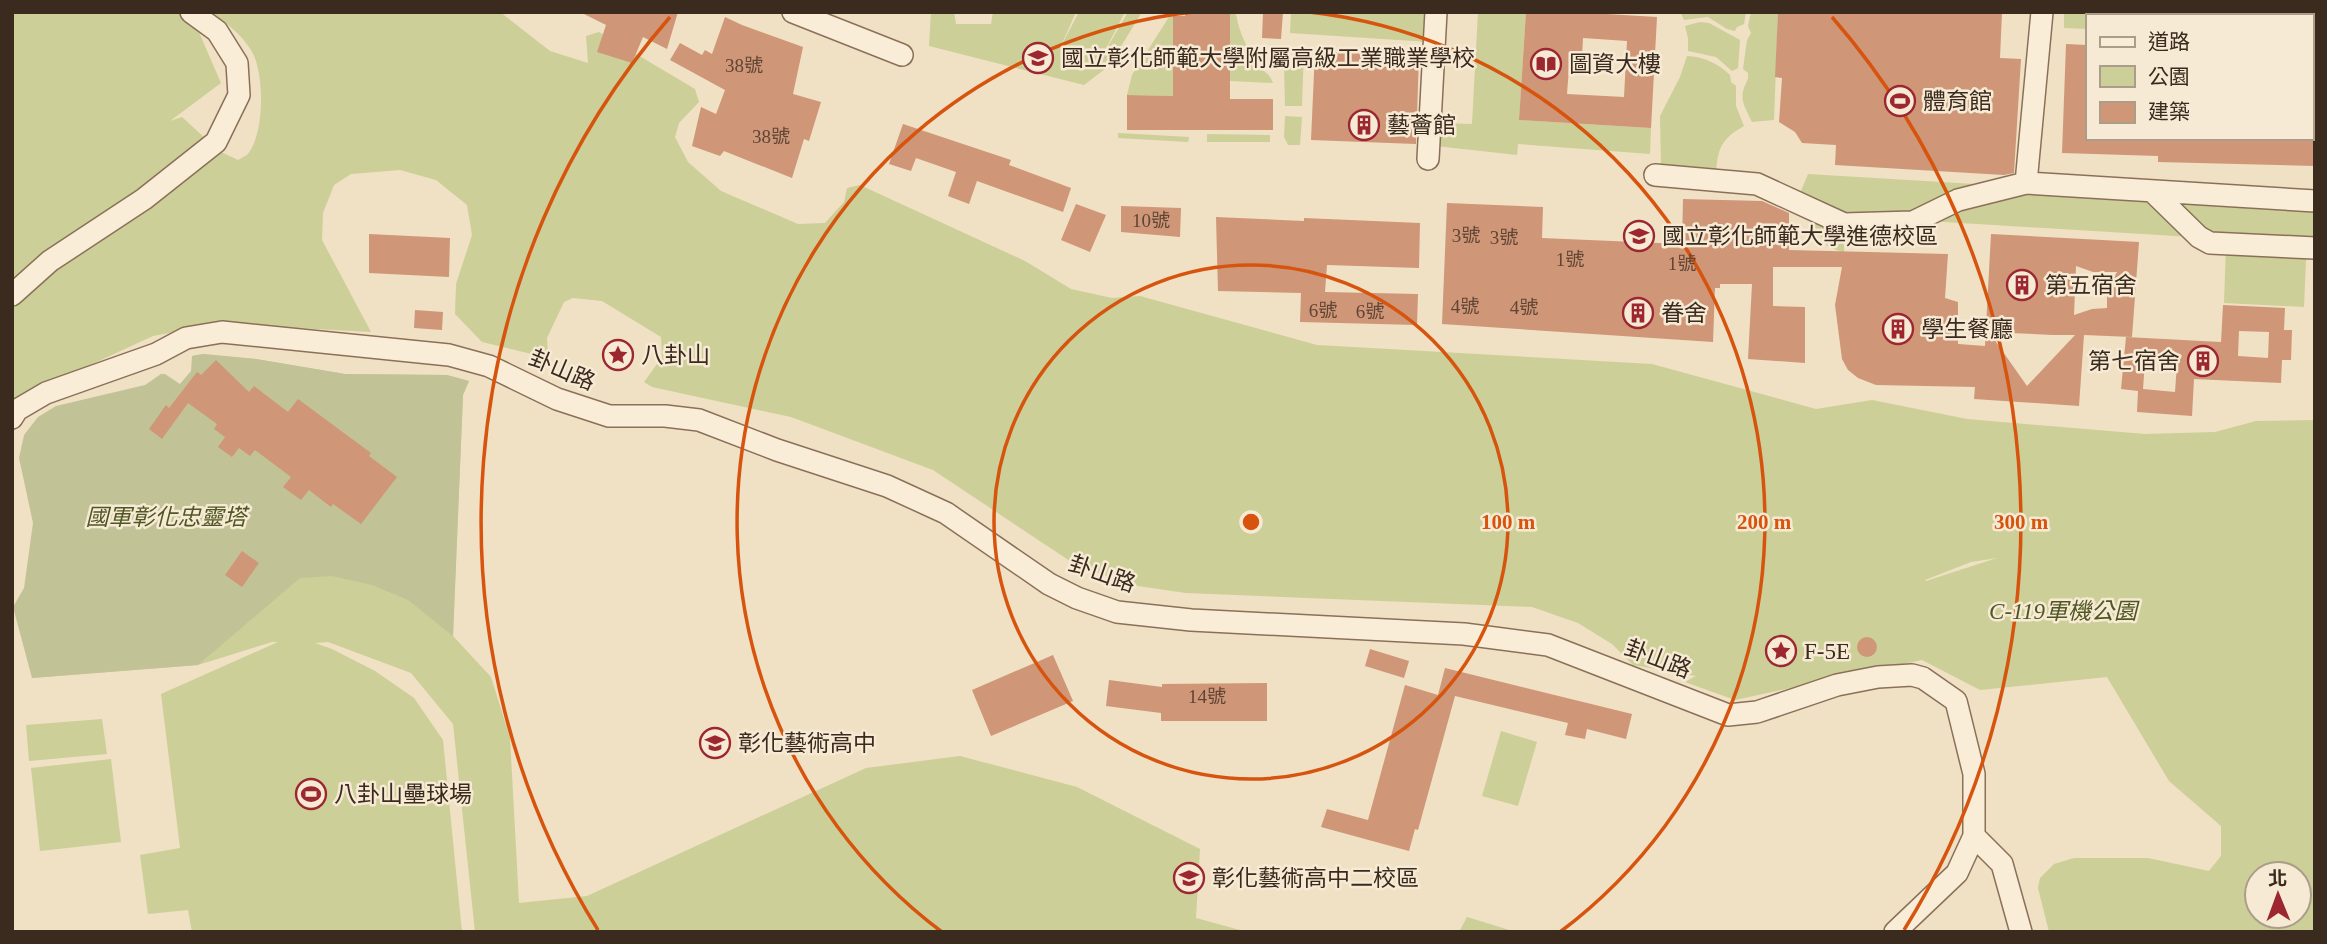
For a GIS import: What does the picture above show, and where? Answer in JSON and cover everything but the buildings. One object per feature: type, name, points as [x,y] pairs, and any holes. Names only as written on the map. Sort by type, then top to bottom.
[{"type":"street","points":[[12,295],[50,261],[144,199],[216,142],[239,94],[237,63],[217,31],[191,12]]},
{"type":"street","points":[[793,12],[902,54]]},
{"type":"street","points":[[1428,159],[1436,12]]},
{"type":"street","points":[[2026,183],[2042,12]]},
{"type":"street","points":[[1655,175],[1757,184],[1844,224],[1913,222],[1958,200],[2026,183],[2315,201]]},
{"type":"street","points":[[2153,192],[2199,237],[2210,243],[2315,248]]},
{"type":"street","name":"卦山路","points":[[12,418],[17,410],[46,393],[156,354],[186,338],[222,332],[449,355],[489,366],[557,399],[609,416],[665,416],[699,420],[777,450],[887,486],[946,513],[1049,584],[1077,598],[1117,612],[1191,620],[1464,634],[1548,645],[1728,715],[1757,712],[1837,685],[1858,681],[1912,675],[1923,678],[1956,701],[1962,719],[1974,774],[1974,836],[1957,873],[1895,932]]},
{"type":"street","points":[[1974,836],[2002,864],[2021,932]]},
{"type":"green space","name":"C-119軍機公園","points":[[12,12],[182,12],[195,23],[221,83],[170,121],[182,117],[219,151],[238,160],[247,155],[257,133],[261,103],[259,73],[256,60],[247,44],[212,12],[500,12],[550,51],[588,63],[586,36],[599,32],[695,89],[699,102],[679,123],[675,137],[688,162],[721,191],[798,224],[825,223],[844,202],[847,188],[860,185],[1025,261],[1071,289],[1112,298],[1140,296],[1317,345],[1652,364],[1816,409],[1872,400],[1967,419],[2145,434],[2215,432],[2256,421],[2315,420],[2315,932],[2049,932],[2038,888],[2040,878],[2054,864],[2074,858],[2148,858],[2209,871],[2221,856],[2221,826],[2169,781],[2107,677],[1980,690],[1922,660],[1735,700],[1685,682],[1696,676],[1633,665],[1612,644],[1578,623],[1532,607],[1186,593],[1131,585],[1076,565],[933,470],[791,417],[652,387],[644,382],[662,357],[661,337],[602,301],[573,298],[564,302],[547,338],[548,358],[482,342],[455,314],[456,284],[472,235],[467,205],[436,180],[400,170],[351,174],[334,185],[323,213],[322,240],[371,332],[220,324],[153,336],[12,401]],"holes":[[[1997,558],[1926,581],[1971,562]]]},
{"type":"green space","name":"國立彰化師範大學附屬高級工業職業學校","points":[[931,12],[954,12],[956,24],[991,24],[993,12],[1076,12],[1060,48],[1079,12],[1125,12],[1100,60],[1128,12],[1142,12],[1109,66],[1084,85],[929,46]]},
{"type":"green space","points":[[1291,12],[1431,12],[1429,42],[1290,33]]},
{"type":"green space","points":[[1478,12],[1526,12],[1519,120],[1651,128],[1650,154],[1518,144],[1517,155],[1436,146],[1438,123],[1472,124]]},
{"type":"green space","points":[[1680,12],[1746,12],[1744,24],[1735,31],[1708,17],[1684,20]]},
{"type":"green space","points":[[1751,12],[1778,12],[1774,120],[1752,122],[1743,100],[1748,79],[1748,73],[1743,69],[1747,40],[1751,33],[1748,26]]},
{"type":"green space","points":[[2064,12],[2315,12],[2315,34],[2313,14],[2086,14],[2086,29],[2064,28]]},
{"type":"green space","points":[[1230,13],[1236,14],[1242,37],[1273,83],[1230,81]]},
{"type":"green space","points":[[1173,16],[1173,96],[1127,95],[1132,75],[1169,17]]},
{"type":"green space","points":[[1700,22],[1709,23],[1740,40],[1738,68],[1732,71],[1716,57],[1688,51],[1685,26]]},
{"type":"green space","points":[[1304,48],[1302,106],[1285,106],[1284,66]]},
{"type":"green space","points":[[1687,56],[1715,64],[1730,75],[1731,82],[1736,86],[1736,106],[1744,126],[1730,135],[1722,145],[1716,173],[1661,165],[1660,116],[1680,77]]},
{"type":"green space","points":[[1285,116],[1302,117],[1300,145],[1288,145],[1284,137]]},
{"type":"green space","points":[[1118,133],[1189,137],[1188,142],[1118,138]]},
{"type":"green space","points":[[1207,134],[1270,135],[1270,142],[1207,142]]},
{"type":"green space","points":[[1808,174],[2008,186],[1911,219],[1844,219],[1798,198]]},
{"type":"green space","points":[[2022,189],[2156,199],[2192,237],[1928,221]]},
{"type":"green space","points":[[2166,199],[2315,205],[2315,242],[2209,238]]},
{"type":"green space","points":[[1801,205],[1844,224],[1844,253],[1827,246]]},
{"type":"green space","points":[[2226,246],[2304,255],[2304,307],[2224,303]]},
{"type":"green space","points":[[203,354],[256,359],[345,374],[447,375],[469,381],[463,395],[453,636],[491,677],[510,738],[519,903],[587,896],[866,768],[960,756],[1077,787],[1200,849],[1196,918],[1247,932],[475,932],[453,724],[411,673],[328,642],[315,643],[375,671],[414,698],[443,740],[462,932],[192,932],[188,910],[148,914],[140,855],[180,848],[161,694],[278,642],[198,665],[32,678],[212,485],[192,356]]},
{"type":"green space","name":"國軍彰化忠靈塔","points":[[203,354],[256,359],[345,374],[447,375],[469,381],[463,395],[453,636],[408,600],[372,585],[332,576],[300,578],[198,665],[32,678],[13,607],[24,588],[33,523],[19,458],[24,435],[38,417],[56,406],[145,385],[161,374],[180,384],[191,371],[192,356]]},
{"type":"green space","points":[[102,719],[107,754],[29,761],[26,725]]},
{"type":"green space","points":[[1501,731],[1537,742],[1518,806],[1482,796]]},
{"type":"green space","points":[[111,759],[121,842],[40,851],[31,768]]},
{"type":"green space","points":[[1467,917],[1516,932],[1459,932]]},
{"type":"place","name":"國立彰化師範大學附屬高級工業職業學校","points":[[1038,58]]},
{"type":"place","name":"圖資大樓","points":[[1546,64]]},
{"type":"place","name":"體育館","points":[[1900,101]]},
{"type":"place","name":"藝薈館","points":[[1364,125]]},
{"type":"place","name":"國立彰化師範大學進德校區","points":[[1639,236]]},
{"type":"place","name":"第五宿舍","points":[[2022,285]]},
{"type":"place","name":"眷舍","points":[[1638,313]]},
{"type":"place","name":"學生餐廳","points":[[1898,329]]},
{"type":"place","name":"八卦山","points":[[618,355]]},
{"type":"place","name":"第七宿舍","points":[[2203,361]]},
{"type":"place","name":"F-5E","points":[[1781,651]]},
{"type":"place","name":"彰化藝術高中","points":[[715,743]]},
{"type":"place","name":"八卦山壘球場","points":[[311,794]]},
{"type":"place","name":"彰化藝術高中二校區","points":[[1189,878]]}]
